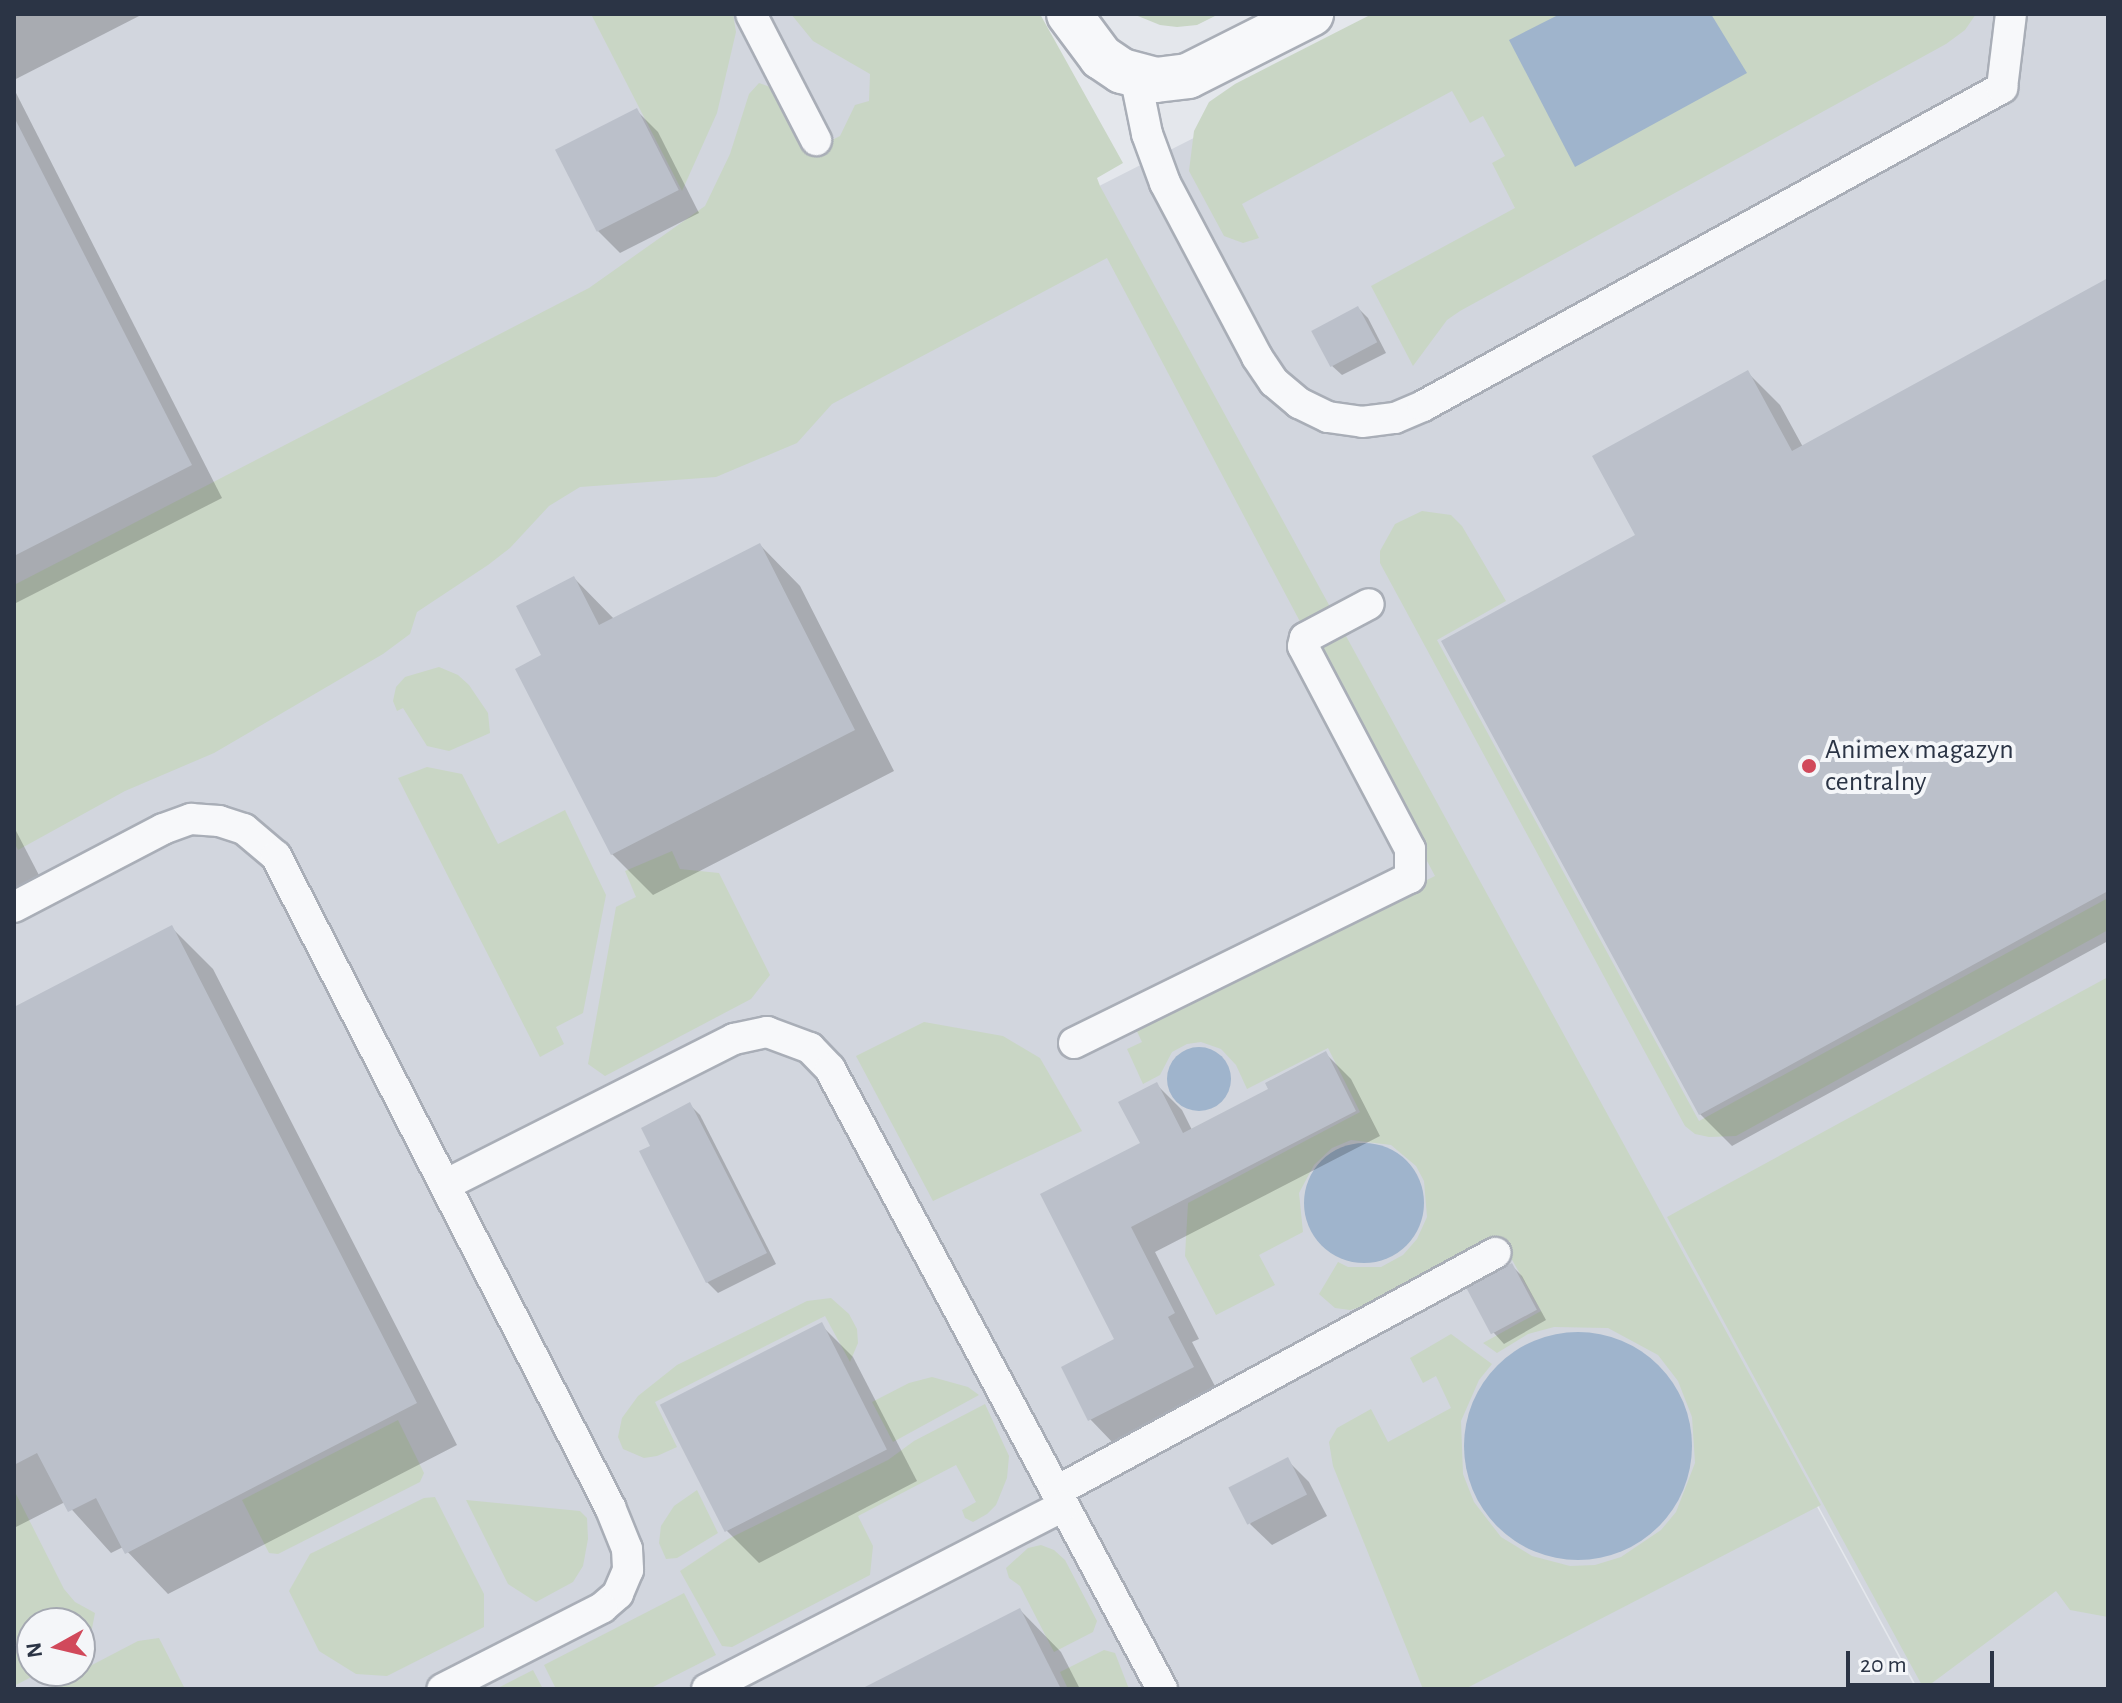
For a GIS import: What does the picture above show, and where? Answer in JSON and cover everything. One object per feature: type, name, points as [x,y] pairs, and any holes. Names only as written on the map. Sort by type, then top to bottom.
[{"type":"street","points":[[1069,14],[1101,57],[1135,75],[1156,80],[1188,76],[1311,14]]},
{"type":"lane","points":[[751,14],[816,140]]},
{"type":"lane","points":[[1135,75],[1147,134],[1165,183],[1257,357],[1274,382],[1299,403],[1328,417],[1362,422],[1395,418],[1423,406],[2002,88],[2011,14]]},
{"type":"lane","points":[[1074,1043],[1410,878],[1410,849],[1303,646],[1305,638],[1369,604]]},
{"type":"lane","points":[[14,907],[163,829],[191,819],[219,821],[244,829],[276,856],[610,1507],[627,1549],[628,1570],[618,1594],[602,1608],[442,1689]]},
{"type":"lane","points":[[445,1185],[734,1039],[767,1032],[810,1048],[830,1069],[1162,1689]]},
{"type":"lane","points":[[707,1689],[1060,1498],[1496,1253]]},
{"type":"shaded area","points":[[14,14],[1002,14],[1091,178],[14,731]]},
{"type":"shaded area","points":[[1438,14],[2108,14],[2108,1689],[1918,1689],[1203,376],[1916,1689],[14,1689],[14,737]]},
{"type":"green space","points":[[591,14],[733,14],[736,32],[717,113],[682,191]]},
{"type":"green space","points":[[791,14],[1040,14],[1123,163],[1097,178],[1100,186],[1821,1505],[1465,1689],[1423,1689],[1333,1466],[1329,1442],[1337,1428],[1371,1409],[1388,1442],[1451,1408],[1436,1376],[1423,1383],[1410,1358],[1451,1334],[1492,1364],[1479,1380],[1461,1421],[1463,1474],[1474,1502],[1501,1537],[1532,1556],[1570,1566],[1595,1565],[1621,1557],[1661,1530],[1676,1512],[1695,1463],[1692,1417],[1678,1381],[1658,1355],[1608,1328],[1554,1327],[1528,1334],[1497,1353],[1483,1343],[1541,1311],[1511,1258],[1505,1261],[1492,1237],[1368,1305],[1350,1310],[1335,1308],[1319,1294],[1338,1262],[1348,1267],[1381,1267],[1403,1255],[1417,1239],[1427,1217],[1424,1181],[1416,1166],[1391,1145],[1351,1140],[1332,1148],[1314,1165],[1299,1193],[1303,1232],[1259,1255],[1275,1285],[1216,1315],[1185,1256],[1188,1203],[1360,1112],[1328,1048],[1247,1089],[1236,1065],[1221,1049],[1201,1042],[1187,1044],[1172,1052],[1160,1075],[1143,1084],[1127,1049],[1142,1042],[1134,1025],[1435,876],[1107,258],[832,404],[797,443],[716,477],[580,487],[549,506],[510,548],[488,565],[417,612],[410,634],[383,654],[214,753],[125,791],[18,850],[14,842],[14,585],[589,288],[705,206],[730,154],[749,94],[759,83],[770,87],[806,153],[840,136],[855,105],[869,101],[870,74],[813,41]]},
{"type":"green space","points":[[1133,14],[1219,14],[1197,25],[1177,27],[1160,25]]},
{"type":"green space","points":[[1372,14],[1976,14],[1965,30],[1946,44],[1460,311],[1447,320],[1413,366],[1371,286],[1515,208],[1492,163],[1505,156],[1483,116],[1470,123],[1452,91],[1242,204],[1259,238],[1243,243],[1224,236],[1189,171],[1194,131],[1209,102],[1235,84]]},
{"type":"green space","points":[[1422,511],[1451,515],[1462,526],[1506,601],[1437,640],[1699,1121],[2108,898],[2108,930],[1736,1136],[1695,1134],[1685,1126],[1380,563],[1380,551],[1395,524]]},
{"type":"green space","points":[[439,667],[458,675],[469,685],[488,713],[490,733],[449,751],[427,746],[403,708],[397,711],[393,701],[396,687],[405,677]]},
{"type":"green space","points":[[427,767],[462,774],[498,844],[565,810],[606,895],[583,1013],[556,1027],[564,1044],[540,1057],[398,778]]},
{"type":"green space","points":[[672,851],[680,869],[719,873],[770,975],[751,999],[605,1076],[588,1064],[616,907],[636,897],[625,871]]},
{"type":"green space","points":[[2108,977],[2108,1617],[2070,1610],[2056,1591],[1924,1689],[1667,1217]]},
{"type":"green space","points":[[924,1022],[1003,1036],[1040,1058],[1082,1131],[933,1201],[856,1056]]},
{"type":"green space","points":[[831,1298],[849,1314],[857,1329],[858,1343],[850,1362],[825,1316],[655,1402],[677,1447],[644,1458],[623,1449],[618,1437],[622,1418],[638,1396],[677,1365],[807,1301]]},
{"type":"green space","points":[[932,1377],[968,1387],[979,1395],[893,1442],[872,1402],[909,1383]]},
{"type":"green space","points":[[985,1404],[1009,1456],[1007,1478],[996,1505],[987,1514],[973,1522],[965,1518],[962,1510],[976,1502],[956,1465],[858,1516],[873,1546],[870,1575],[732,1647],[722,1646],[680,1571],[728,1539],[888,1460],[914,1441]]},
{"type":"green space","points":[[398,1420],[424,1473],[420,1482],[278,1554],[269,1553],[242,1500]]},
{"type":"green space","points":[[14,1490],[64,1589],[84,1607],[16,1607],[14,1686]]},
{"type":"green space","points":[[697,1490],[718,1533],[677,1558],[666,1559],[659,1543],[661,1526],[674,1506]]},
{"type":"green space","points":[[435,1497],[484,1594],[484,1627],[387,1676],[356,1674],[319,1651],[289,1591],[310,1554],[424,1498]]},
{"type":"green space","points":[[466,1500],[580,1511],[587,1518],[588,1539],[583,1566],[573,1582],[536,1602],[508,1584]]},
{"type":"green space","points":[[1041,1545],[1054,1550],[1065,1560],[1097,1621],[1093,1632],[1054,1652],[1020,1586],[1009,1578],[1006,1568],[1028,1548]]},
{"type":"green space","points":[[684,1593],[716,1655],[649,1689],[556,1689],[544,1665]]},
{"type":"green space","points":[[159,1638],[185,1689],[46,1689],[96,1687],[96,1663],[138,1641]]},
{"type":"green space","points":[[1104,1650],[1115,1653],[1129,1689],[1068,1689],[1060,1672]]},
{"type":"green space","points":[[533,1670],[543,1689],[496,1689]]},
{"type":"water","points":[[1560,14],[1711,14],[1747,73],[1575,167],[1509,40]]},
{"type":"water","points":[[1193,1047],[1205,1047],[1222,1056],[1229,1067],[1229,1091],[1222,1102],[1205,1111],[1193,1111],[1181,1106],[1172,1097],[1167,1085],[1167,1073],[1172,1061],[1181,1052]]},
{"type":"water","points":[[1364,1143],[1387,1148],[1406,1161],[1419,1180],[1424,1203],[1419,1226],[1406,1245],[1387,1258],[1364,1263],[1341,1258],[1322,1245],[1309,1226],[1304,1203],[1309,1180],[1322,1161],[1341,1148]]},
{"type":"water","points":[[1578,1332],[1600,1334],[1622,1341],[1641,1351],[1658,1366],[1673,1383],[1683,1402],[1690,1424],[1690,1468],[1683,1490],[1673,1509],[1658,1526],[1641,1541],[1622,1551],[1600,1558],[1578,1560],[1556,1558],[1534,1551],[1515,1541],[1498,1526],[1483,1509],[1473,1490],[1466,1468],[1464,1446],[1466,1424],[1473,1402],[1483,1383],[1498,1366],[1515,1351],[1534,1341],[1556,1334]]},
{"type":"building","points":[[637,108],[679,190],[597,232],[555,150]]},
{"type":"building","points":[[14,117],[192,465],[14,556]]},
{"type":"building","name":"Animex magazyn centralny","points":[[2108,278],[2108,891],[1699,1115],[1441,641],[1635,535],[1592,456],[1748,370],[1792,451]]},
{"type":"building","points":[[1358,306],[1377,342],[1330,367],[1311,331]]},
{"type":"building","points":[[760,543],[855,730],[611,855],[515,669],[541,655],[516,606],[574,576],[599,625]]},
{"type":"building","points":[[172,925],[417,1403],[125,1554],[96,1498],[68,1512],[37,1453],[14,1465],[14,1007]]},
{"type":"building","points":[[1326,1051],[1356,1111],[1131,1227],[1175,1313],[1168,1317],[1194,1367],[1088,1421],[1061,1367],[1114,1339],[1040,1194],[1140,1143],[1118,1102],[1157,1082],[1183,1133],[1268,1089],[1265,1083]]},
{"type":"building","points":[[690,1102],[767,1253],[706,1283],[639,1151],[650,1146],[641,1128]]},
{"type":"building","points":[[1512,1263],[1537,1310],[1491,1334],[1466,1287]]},
{"type":"building","points":[[822,1322],[887,1449],[725,1532],[660,1405]]},
{"type":"building","points":[[1288,1457],[1307,1494],[1247,1525],[1228,1487]]},
{"type":"building","points":[[1020,1608],[1061,1689],[861,1689]]},
{"type":"place","name":"Animex magazyn centralny","points":[[1809,766]]}]
